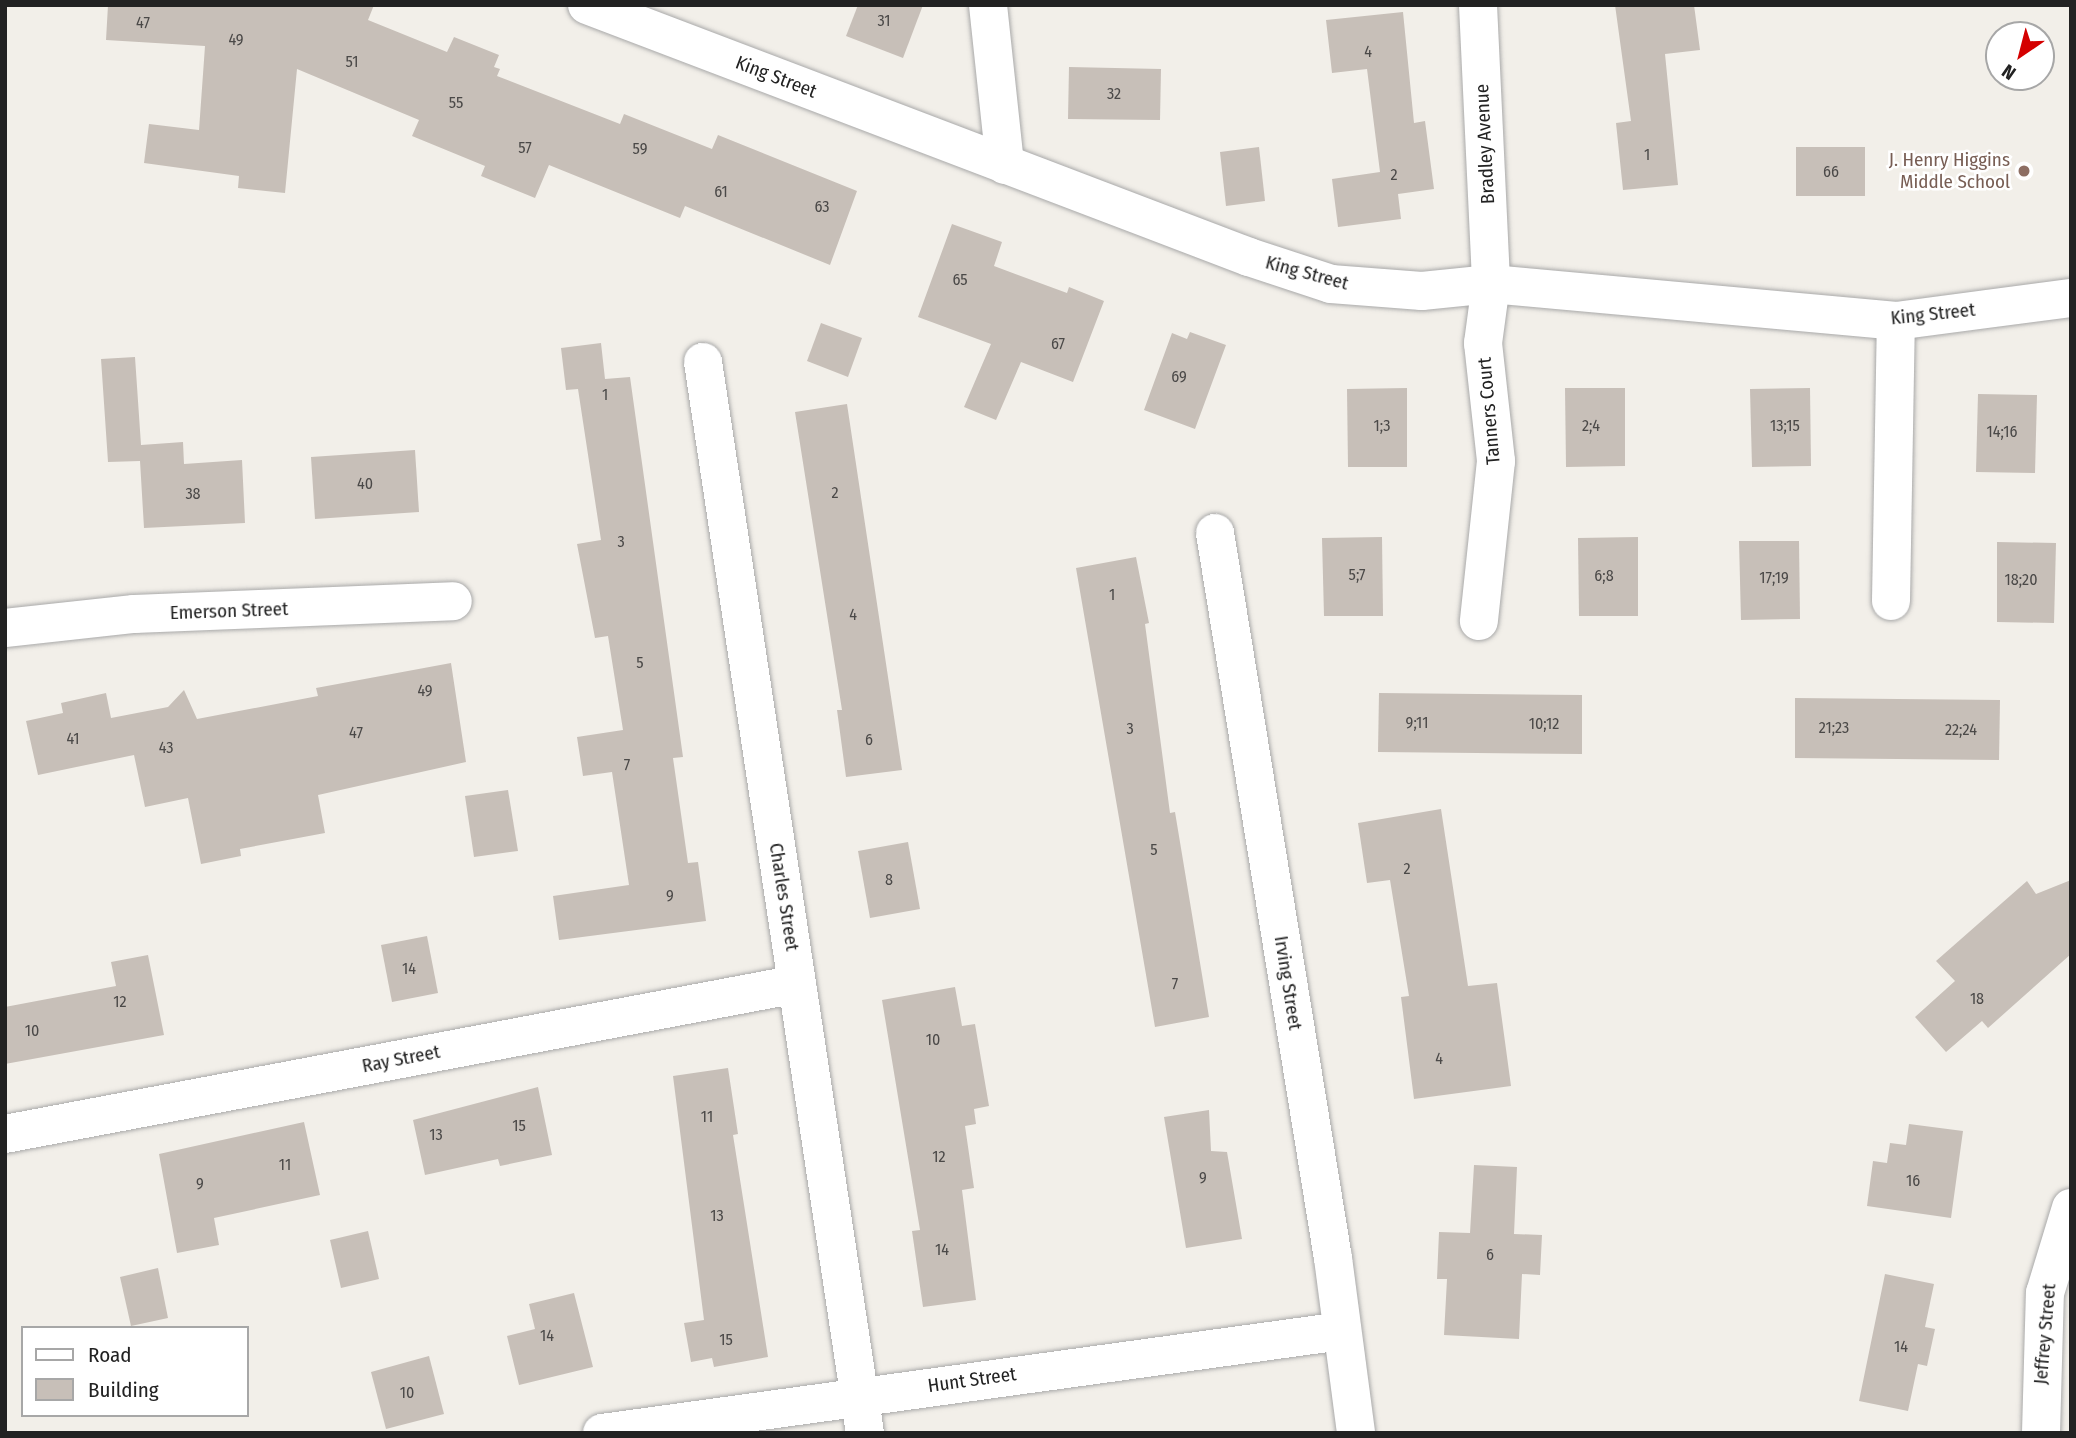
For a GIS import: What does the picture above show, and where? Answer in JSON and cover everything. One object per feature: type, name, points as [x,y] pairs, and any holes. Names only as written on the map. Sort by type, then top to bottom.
[{"type":"street","name":"King Street","points":[[587,5],[1005,165],[1331,284],[1422,290],[1491,284],[1896,321],[2071,298]]},
{"type":"street","points":[[988,5],[1005,165]]},
{"type":"street","name":"Bradley Avenue","points":[[1478,5],[1491,284]]},
{"type":"street","name":"Tanners Court","points":[[1479,621],[1496,461],[1483,343],[1491,284]]},
{"type":"street","points":[[1891,601],[1896,321]]},
{"type":"street","name":"Charles Street","points":[[703,362],[865,1433]]},
{"type":"street","name":"Irving Street","points":[[1215,533],[1356,1433]]},
{"type":"street","name":"Emerson Street","points":[[5,628],[134,614],[453,601]]},
{"type":"street","name":"Ray Street","points":[[5,1134],[797,984]]},
{"type":"street","name":"Jeffrey Street","points":[[2041,1433],[2045,1293],[2065,1222]]},
{"type":"street","name":"Hunt Street","points":[[602,1433],[860,1395],[1342,1331]]},
{"type":"building","points":[[108,5],[374,5],[368,20],[447,52],[454,37],[499,55],[494,67],[500,69],[497,76],[620,124],[624,114],[712,149],[718,135],[857,191],[830,265],[685,206],[680,218],[549,165],[535,198],[481,176],[485,166],[412,136],[419,120],[297,69],[285,193],[238,188],[239,176],[144,163],[149,124],[199,130],[205,46],[106,40]]},
{"type":"building","points":[[858,5],[923,5],[903,58],[846,36]]},
{"type":"building","points":[[1615,5],[1694,5],[1700,50],[1665,54],[1678,185],[1623,190],[1616,123],[1631,121]]},
{"type":"building","points":[[1403,12],[1414,123],[1425,121],[1434,189],[1398,194],[1401,219],[1338,227],[1332,179],[1380,172],[1367,69],[1332,73],[1326,20]]},
{"type":"building","points":[[1069,67],[1161,69],[1160,120],[1068,119]]},
{"type":"building","points":[[1259,147],[1265,201],[1226,206],[1220,152]]},
{"type":"building","points":[[1796,147],[1865,147],[1865,196],[1796,196]]},
{"type":"building","points":[[952,224],[1002,242],[994,266],[1067,293],[1069,287],[1104,301],[1073,382],[1021,362],[996,420],[964,407],[991,344],[918,317]]},
{"type":"building","points":[[821,323],[862,338],[848,377],[807,361]]},
{"type":"building","points":[[1190,332],[1226,345],[1195,429],[1144,410],[1172,333],[1187,339]]},
{"type":"building","points":[[601,343],[605,379],[630,377],[683,757],[673,758],[688,863],[698,862],[706,921],[559,940],[553,896],[629,885],[612,772],[583,776],[577,737],[623,730],[608,636],[595,638],[577,544],[601,540],[578,389],[566,390],[561,348]]},
{"type":"building","points":[[135,357],[141,445],[183,442],[184,464],[242,460],[245,523],[144,528],[140,461],[108,462],[101,359]]},
{"type":"building","points":[[1407,388],[1407,467],[1348,467],[1347,389]]},
{"type":"building","points":[[1565,388],[1625,388],[1625,466],[1566,467]]},
{"type":"building","points":[[1810,388],[1811,466],[1752,467],[1750,389]]},
{"type":"building","points":[[1978,394],[2037,395],[2035,473],[1976,472]]},
{"type":"building","points":[[847,404],[902,770],[846,777],[837,710],[842,710],[795,412]]},
{"type":"building","points":[[415,450],[419,512],[315,519],[311,457]]},
{"type":"building","points":[[1382,537],[1383,616],[1324,616],[1322,538]]},
{"type":"building","points":[[1638,537],[1638,616],[1579,616],[1578,538]]},
{"type":"building","points":[[1739,541],[1799,541],[1800,619],[1741,620]]},
{"type":"building","points":[[1997,542],[2056,543],[2054,623],[1997,622]]},
{"type":"building","points":[[1136,557],[1149,623],[1145,624],[1170,813],[1175,812],[1209,1017],[1155,1027],[1076,568]]},
{"type":"building","points":[[451,663],[466,762],[318,795],[325,833],[240,849],[241,856],[201,864],[188,798],[145,807],[134,755],[38,775],[26,721],[63,713],[61,703],[106,693],[111,718],[168,707],[184,690],[197,719],[318,696],[316,688]]},
{"type":"building","points":[[1379,693],[1582,695],[1582,754],[1378,752]]},
{"type":"building","points":[[1795,698],[2000,700],[1999,760],[1795,758]]},
{"type":"building","points":[[508,790],[518,851],[474,857],[465,796]]},
{"type":"building","points":[[1441,809],[1468,986],[1497,983],[1511,1086],[1414,1099],[1401,997],[1409,996],[1390,880],[1367,883],[1358,823]]},
{"type":"building","points":[[908,842],[920,909],[870,918],[858,851]]},
{"type":"building","points":[[2071,880],[2071,954],[1988,1028],[1982,1021],[1946,1052],[1915,1017],[1955,981],[1936,961],[2027,881],[2036,894]]},
{"type":"building","points":[[427,936],[438,993],[392,1002],[381,945]]},
{"type":"building","points":[[148,955],[164,1035],[5,1064],[5,1007],[116,986],[111,962]]},
{"type":"building","points":[[955,987],[962,1026],[975,1024],[989,1106],[974,1109],[976,1124],[965,1126],[974,1188],[962,1190],[976,1300],[923,1307],[912,1231],[920,1230],[882,1000]]},
{"type":"building","points":[[728,1068],[738,1134],[733,1135],[768,1357],[714,1367],[712,1358],[691,1362],[684,1323],[704,1320],[673,1076]]},
{"type":"building","points":[[538,1087],[552,1155],[500,1166],[498,1159],[425,1175],[413,1120]]},
{"type":"building","points":[[1209,1110],[1211,1151],[1227,1152],[1242,1239],[1186,1248],[1164,1117]]},
{"type":"building","points":[[304,1122],[320,1195],[214,1218],[219,1245],[177,1253],[159,1154]]},
{"type":"building","points":[[1909,1124],[1963,1131],[1951,1218],[1867,1206],[1873,1161],[1887,1163],[1890,1143],[1906,1145]]},
{"type":"building","points":[[1474,1165],[1517,1167],[1514,1234],[1542,1235],[1540,1275],[1522,1274],[1519,1339],[1444,1335],[1447,1279],[1437,1279],[1439,1232],[1470,1233]]},
{"type":"building","points":[[368,1231],[379,1279],[341,1288],[330,1240]]},
{"type":"building","points":[[158,1268],[168,1318],[131,1326],[120,1277]]},
{"type":"building","points":[[1885,1274],[1934,1284],[1925,1327],[1935,1329],[1927,1366],[1918,1364],[1908,1411],[1859,1401]]},
{"type":"building","points":[[574,1293],[593,1367],[519,1385],[507,1336],[535,1329],[529,1304]]},
{"type":"building","points":[[429,1356],[444,1414],[386,1429],[371,1372]]},
{"type":"place","name":"J. Henry Higgins Middle School","points":[[2024,171]]}]
